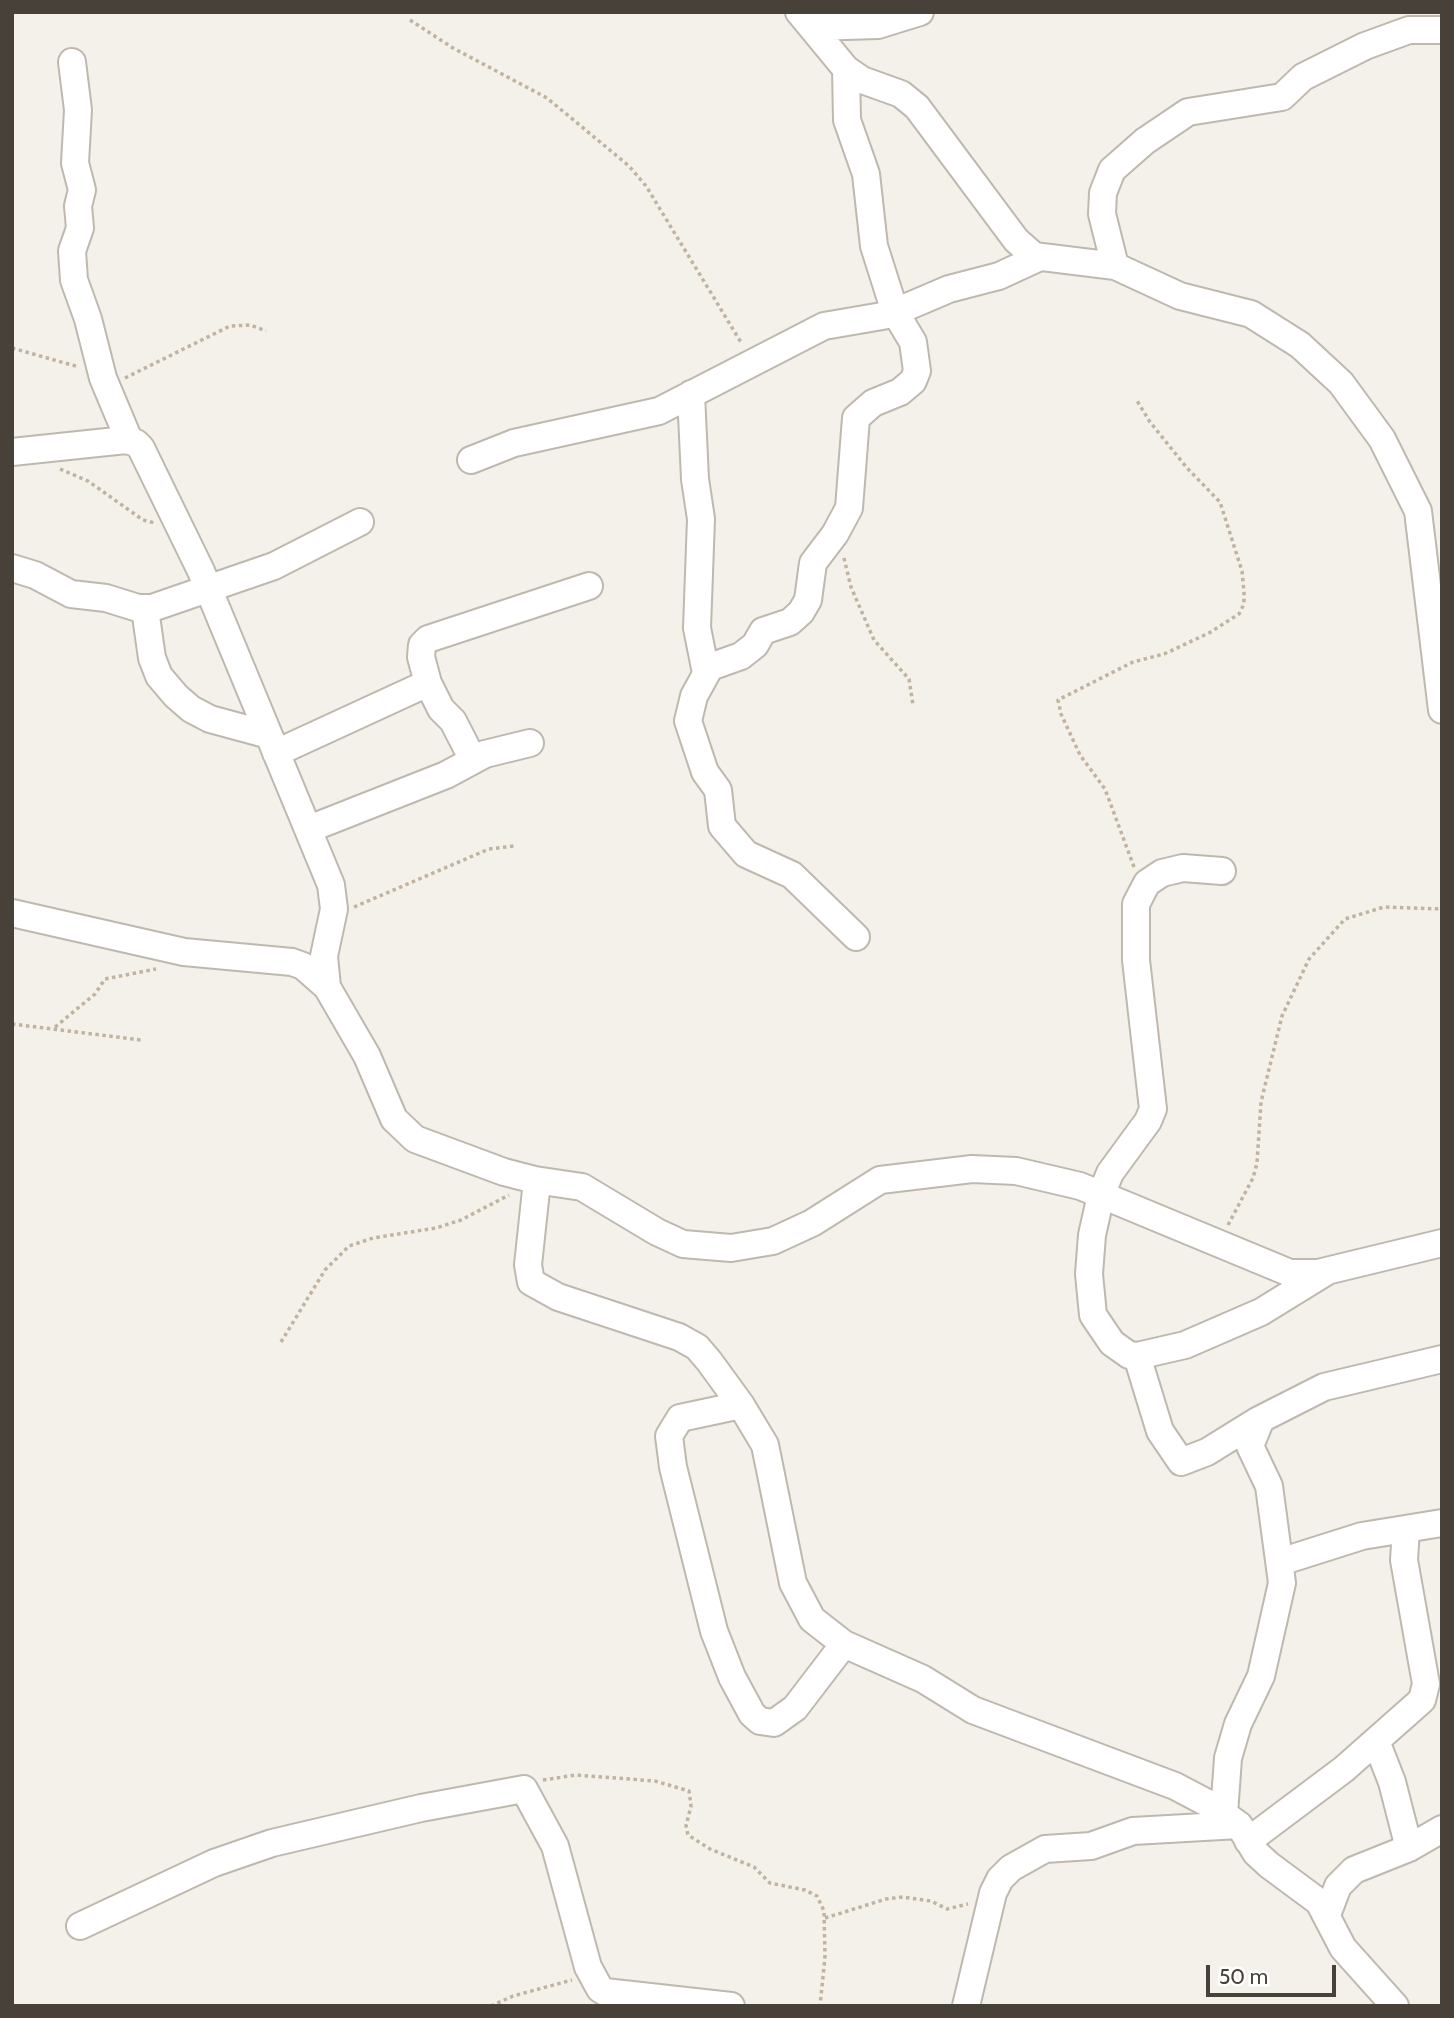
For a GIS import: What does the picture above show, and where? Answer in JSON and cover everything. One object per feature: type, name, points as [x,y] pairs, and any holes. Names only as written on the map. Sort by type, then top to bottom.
[{"type":"street","points":[[807,20],[878,25],[909,14]]},
{"type":"street","points":[[807,20],[846,69],[862,80],[901,94],[917,107],[1016,240],[1038,258]]},
{"type":"street","points":[[1115,266],[1102,214],[1103,193],[1112,170],[1145,141],[1193,110],[1282,97],[1299,80],[1325,65],[1394,35],[1414,29],[1442,30]]},
{"type":"street","points":[[72,62],[78,102],[75,163],[82,188],[78,206],[80,230],[72,251],[73,272],[105,383],[129,440],[141,448],[208,590],[331,885],[333,916],[324,956],[327,987]]},
{"type":"street","points":[[846,69],[850,132],[866,174],[874,246],[895,312],[911,338],[917,371],[913,381],[900,392],[873,403],[856,418],[849,508],[813,563],[808,600],[796,617],[763,631],[748,652],[712,667],[706,673],[692,703],[688,726],[705,772],[718,790],[722,826],[746,854],[792,875],[856,937]]},
{"type":"street","points":[[471,460],[541,436],[644,416],[753,364],[824,326],[895,312],[949,289],[999,276],[1038,258],[1115,266],[1158,288],[1251,314],[1270,324],[1321,363],[1355,400],[1399,468],[1418,511],[1442,710]]},
{"type":"street","points":[[691,394],[701,519],[697,628],[706,673]]},
{"type":"street","points":[[12,452],[129,440]]},
{"type":"street","points":[[12,568],[35,575],[71,594],[106,598],[145,609],[208,590],[298,556],[360,522]]},
{"type":"street","points":[[473,760],[453,720],[441,709],[428,683],[421,648],[428,639],[589,586]]},
{"type":"street","points":[[145,609],[152,658],[159,676],[176,696],[191,709],[210,719],[272,744],[428,683]]},
{"type":"street","points":[[309,829],[424,785],[503,748],[530,743]]},
{"type":"street","points":[[1222,871],[1183,868],[1163,873],[1150,880],[1141,893],[1134,913],[1136,960],[1153,1109],[1148,1121],[1110,1173],[1101,1195],[1092,1235],[1089,1274],[1093,1315],[1112,1343],[1129,1356],[1137,1356],[1185,1345],[1261,1312],[1328,1271]]},
{"type":"street","points":[[12,913],[184,952],[292,962],[311,971],[327,987],[368,1056],[383,1098],[401,1128],[425,1144],[536,1180],[582,1187],[678,1243],[731,1248],[783,1238],[876,1182],[902,1175],[972,1169],[1016,1171],[1080,1186],[1290,1273],[1328,1271],[1441,1245]]},
{"type":"street","points":[[536,1180],[529,1280],[558,1297],[688,1342],[709,1361],[741,1405],[765,1445],[786,1553],[801,1602],[813,1619],[844,1644],[923,1679],[980,1714],[1175,1786],[1237,1827],[1269,1865],[1309,1892],[1327,1915],[1343,1948],[1395,2006]]},
{"type":"street","points":[[1137,1356],[1160,1431],[1178,1461],[1208,1452],[1261,1419],[1330,1385],[1442,1359]]},
{"type":"street","points":[[741,1405],[680,1418],[669,1436],[673,1467],[714,1631],[732,1677],[752,1714],[760,1721],[775,1723],[795,1708],[844,1644]]},
{"type":"street","points":[[1237,1827],[1228,1758],[1238,1724],[1261,1676],[1281,1587],[1269,1486],[1250,1446],[1261,1419]]},
{"type":"street","points":[[1280,1562],[1362,1536],[1442,1523]]},
{"type":"street","points":[[967,2006],[993,1894],[1000,1879],[1010,1868],[1045,1849],[1091,1846],[1133,1831],[1237,1827],[1376,1741],[1422,1700],[1426,1684],[1406,1588],[1406,1529]]},
{"type":"street","points":[[1376,1741],[1392,1782],[1409,1848]]},
{"type":"street","points":[[80,1926],[214,1863],[272,1843],[422,1808],[524,1789],[555,1846],[602,1991],[731,2006]]},
{"type":"street","points":[[1327,1915],[1334,1892],[1359,1866],[1409,1848],[1442,1829]]},
{"type":"path","points":[[410,20],[453,48],[547,99],[603,142],[634,171],[753,364]]},
{"type":"path","points":[[12,348],[77,366],[105,383],[230,327],[250,325],[266,331]]},
{"type":"path","points":[[1136,399],[1150,422],[1220,502],[1242,571],[1244,592],[1244,604],[1238,614],[1209,634],[1164,654],[1133,662],[1058,699],[1061,714],[1080,755],[1105,789],[1129,848],[1141,893]]},
{"type":"path","points":[[57,467],[88,481],[143,520],[181,532]]},
{"type":"path","points":[[831,539],[842,550],[851,587],[874,640],[909,679],[913,705]]},
{"type":"path","points":[[333,916],[489,849],[514,846]]},
{"type":"path","points":[[1217,1243],[1253,1178],[1257,1163],[1259,1114],[1282,1016],[1309,959],[1345,919],[1384,907],[1442,909]]},
{"type":"path","points":[[55,1027],[89,1000],[106,979],[164,966]]},
{"type":"path","points":[[12,1024],[55,1027],[141,1040]]},
{"type":"path","points":[[281,1342],[325,1270],[349,1247],[373,1238],[436,1228],[461,1220],[536,1180]]},
{"type":"path","points":[[524,1789],[554,1776],[576,1774],[655,1781],[688,1790],[691,1795],[686,1826],[688,1835],[710,1849],[754,1867],[770,1883],[814,1892],[824,1911],[825,1956],[820,2006]]},
{"type":"path","points":[[824,1919],[886,1899],[911,1897],[954,1909],[993,1894]]},
{"type":"path","points":[[491,2006],[513,1996],[602,1991]]}]
